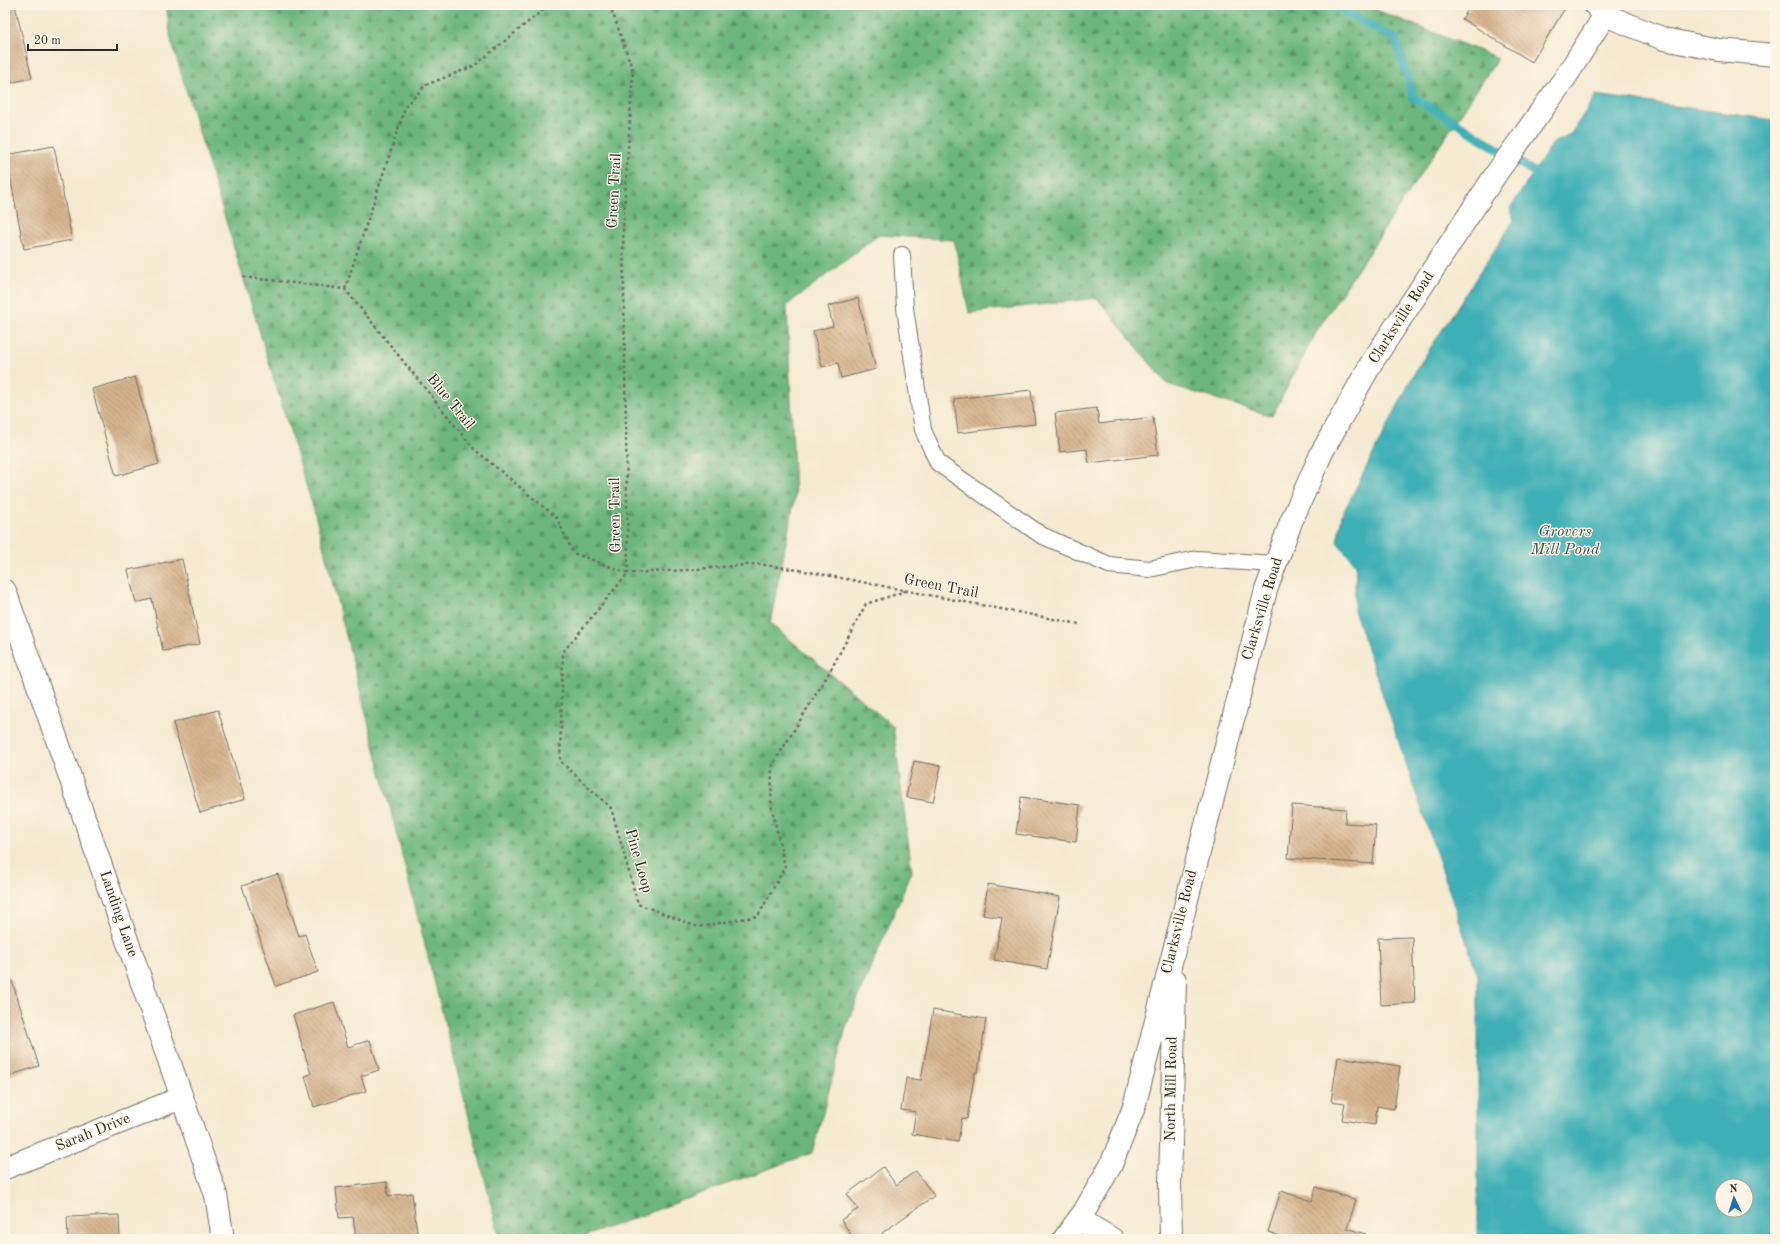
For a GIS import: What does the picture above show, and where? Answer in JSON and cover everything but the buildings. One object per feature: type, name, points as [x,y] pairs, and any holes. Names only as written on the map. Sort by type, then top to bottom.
[{"type":"street","points":[[1600,10],[1664,39],[1719,50],[1775,55]]},
{"type":"street","name":"Clarksville Road","points":[[1064,1239],[1079,1219],[1111,1165],[1134,1107],[1266,590],[1322,452],[1372,362],[1498,171],[1565,78],[1600,10]]},
{"type":"street","name":"Landing Lane","points":[[5,591],[216,1195],[223,1239]]},
{"type":"street","name":"North Mill Road","points":[[1171,1239],[1170,1185],[1176,939]]},
{"type":"street","name":"Sarah Drive","points":[[5,1168],[181,1098]]},
{"type":"street","points":[[1079,1219],[1112,1239]]},
{"type":"lane","points":[[902,256],[905,308],[923,430],[938,463],[1041,535],[1109,565],[1149,569],[1197,559],[1276,564]]},
{"type":"path","points":[[243,277],[345,289],[406,105],[426,84],[474,66],[549,5]]},
{"type":"path","name":"Green Trail","points":[[610,5],[633,70],[623,227],[628,573],[758,564],[805,571],[1079,624]]},
{"type":"path","name":"Blue Trail","points":[[345,289],[474,449],[557,518],[573,553],[628,573]]},
{"type":"path","name":"Pine Loop","points":[[628,573],[563,652],[560,761],[611,808],[638,904],[698,927],[758,916],[785,867],[771,804],[772,766],[829,672],[866,604],[906,591]]},
{"type":"green space","points":[[166,5],[1364,5],[1498,58],[1318,329],[1272,416],[1167,384],[1097,298],[969,313],[954,240],[879,235],[787,305],[795,497],[770,623],[893,726],[912,871],[847,1024],[812,1153],[577,1239],[500,1239],[315,514],[171,40]]},
{"type":"water","name":"Grovers Mill Pond","points":[[1596,95],[1775,120],[1775,1239],[1478,1239],[1478,976],[1354,610],[1356,565],[1337,542],[1342,515],[1416,370],[1514,220],[1510,208],[1553,143],[1570,135]]},
{"type":"waterway","points":[[1332,5],[1396,39],[1414,98],[1449,118],[1534,172]]}]
